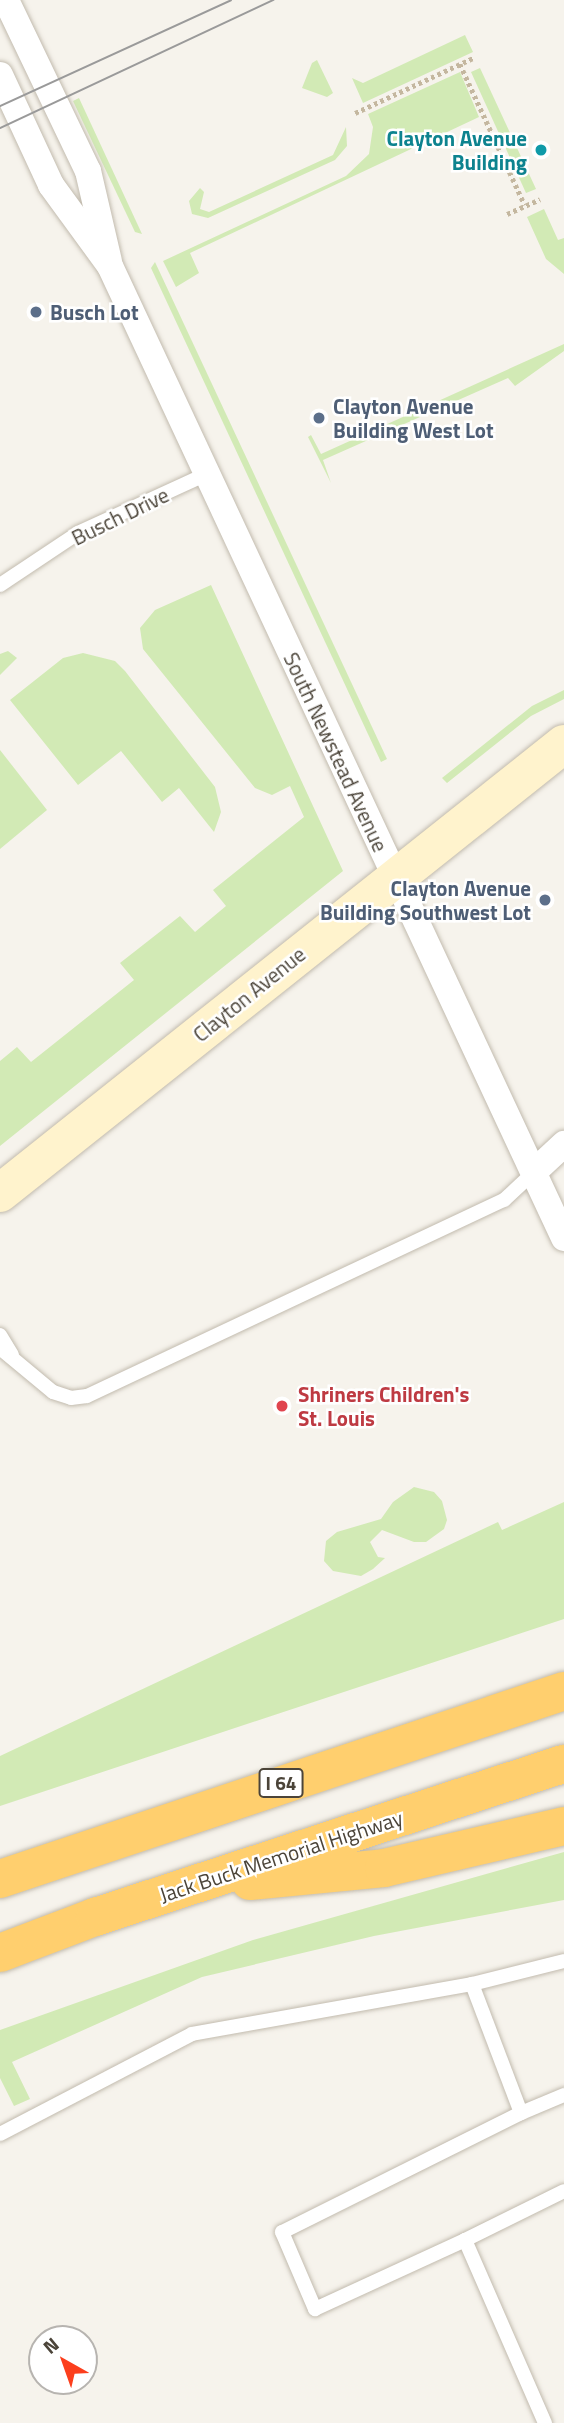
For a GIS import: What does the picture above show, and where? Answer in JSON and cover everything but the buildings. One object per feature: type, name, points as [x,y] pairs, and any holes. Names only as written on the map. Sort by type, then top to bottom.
[{"type":"highway","name":"I 64","points":[[0,1879],[564,1692]]},
{"type":"highway","name":"Jack Buck Memorial Highway","points":[[0,1953],[192,1885],[564,1763]]},
{"type":"highway","points":[[192,1885],[384,1868],[564,1826]]},
{"type":"street","name":"South Newstead Avenue","points":[[6,0],[88,171],[110,266]]},
{"type":"street","name":"South Newstead Avenue","points":[[0,75],[51,186],[110,266],[564,1237]]},
{"type":"street","name":"Clayton Avenue","points":[[0,1193],[564,744]]},
{"type":"street","points":[[535,1171],[564,1144]]},
{"type":"lane","name":"Busch Drive","points":[[0,585],[78,533],[207,474]]},
{"type":"lane","points":[[0,1348],[52,1392],[71,1398],[87,1396],[504,1200],[535,1171]]},
{"type":"lane","points":[[0,1335],[17,1362]]},
{"type":"lane","points":[[0,2134],[192,2034],[472,1984],[564,1962]]},
{"type":"lane","points":[[472,1984],[521,2113]]},
{"type":"lane","points":[[564,2095],[521,2113],[282,2232],[315,2309],[564,2191]]},
{"type":"lane","points":[[465,2240],[545,2423]]},
{"type":"path","points":[[355,113],[475,57]]},
{"type":"path","points":[[460,64],[525,205]]},
{"type":"path","points":[[507,214],[540,199]]},
{"type":"green space","points":[[465,35],[473,52],[363,103],[352,78],[363,83]]},
{"type":"green space","points":[[317,60],[333,93],[327,97],[302,88],[312,63]]},
{"type":"green space","points":[[480,68],[536,189],[526,193],[471,72]]},
{"type":"green space","points":[[460,72],[479,117],[190,253],[199,273],[176,287],[163,261],[346,176],[369,154],[373,127],[368,114]]},
{"type":"green space","points":[[79,98],[142,234],[135,232],[73,101]]},
{"type":"green space","points":[[346,127],[347,146],[335,160],[208,218],[192,214],[189,201],[200,188],[204,192],[200,209],[209,212],[333,155]]},
{"type":"green space","points":[[544,209],[558,240],[564,238],[564,274],[546,259],[527,217]]},
{"type":"green space","points":[[155,262],[387,759],[381,762],[151,268]]},
{"type":"green space","points":[[564,344],[564,351],[515,386],[508,378],[323,460],[331,483],[308,437],[311,435],[321,454]]},
{"type":"green space","points":[[211,585],[343,871],[0,1146],[0,1061],[17,1047],[31,1062],[134,980],[120,963],[180,916],[195,932],[226,906],[213,890],[304,817],[290,786],[272,795],[255,788],[143,649],[140,628],[155,610]]},
{"type":"green space","points":[[8,651],[17,658],[0,675],[0,654]]},
{"type":"green space","points":[[83,653],[115,661],[125,671],[215,787],[221,812],[214,832],[179,788],[162,802],[121,751],[78,785],[10,700],[63,658]]},
{"type":"green space","points":[[564,690],[564,699],[531,716],[447,783],[442,778],[532,706]]},
{"type":"green space","points":[[0,750],[47,810],[0,849]]},
{"type":"green space","points":[[414,1487],[434,1492],[442,1501],[447,1520],[444,1529],[426,1542],[414,1542],[382,1530],[370,1542],[378,1557],[385,1558],[373,1569],[361,1576],[333,1571],[324,1561],[326,1541],[337,1532],[381,1519],[393,1502]]},
{"type":"green space","points":[[564,1502],[564,1619],[0,1806],[0,1756],[498,1522],[502,1530]]},
{"type":"green space","points":[[564,1852],[564,1900],[374,1936],[202,1977],[12,2062],[30,2099],[14,2106],[0,2078],[0,2030],[253,1940]]},
{"type":"tram line","points":[[0,106],[231,0]]},
{"type":"tram line","points":[[0,128],[273,0]]},
{"type":"place","name":"Clayton Avenue Building","points":[[541,150]]},
{"type":"place","name":"Busch Lot","points":[[36,312]]},
{"type":"place","name":"Clayton Avenue Building West Lot","points":[[319,418]]},
{"type":"place","name":"Clayton Avenue Building Southwest Lot","points":[[545,900]]},
{"type":"place","name":"Shriners Children's St. Louis","points":[[282,1406]]}]
